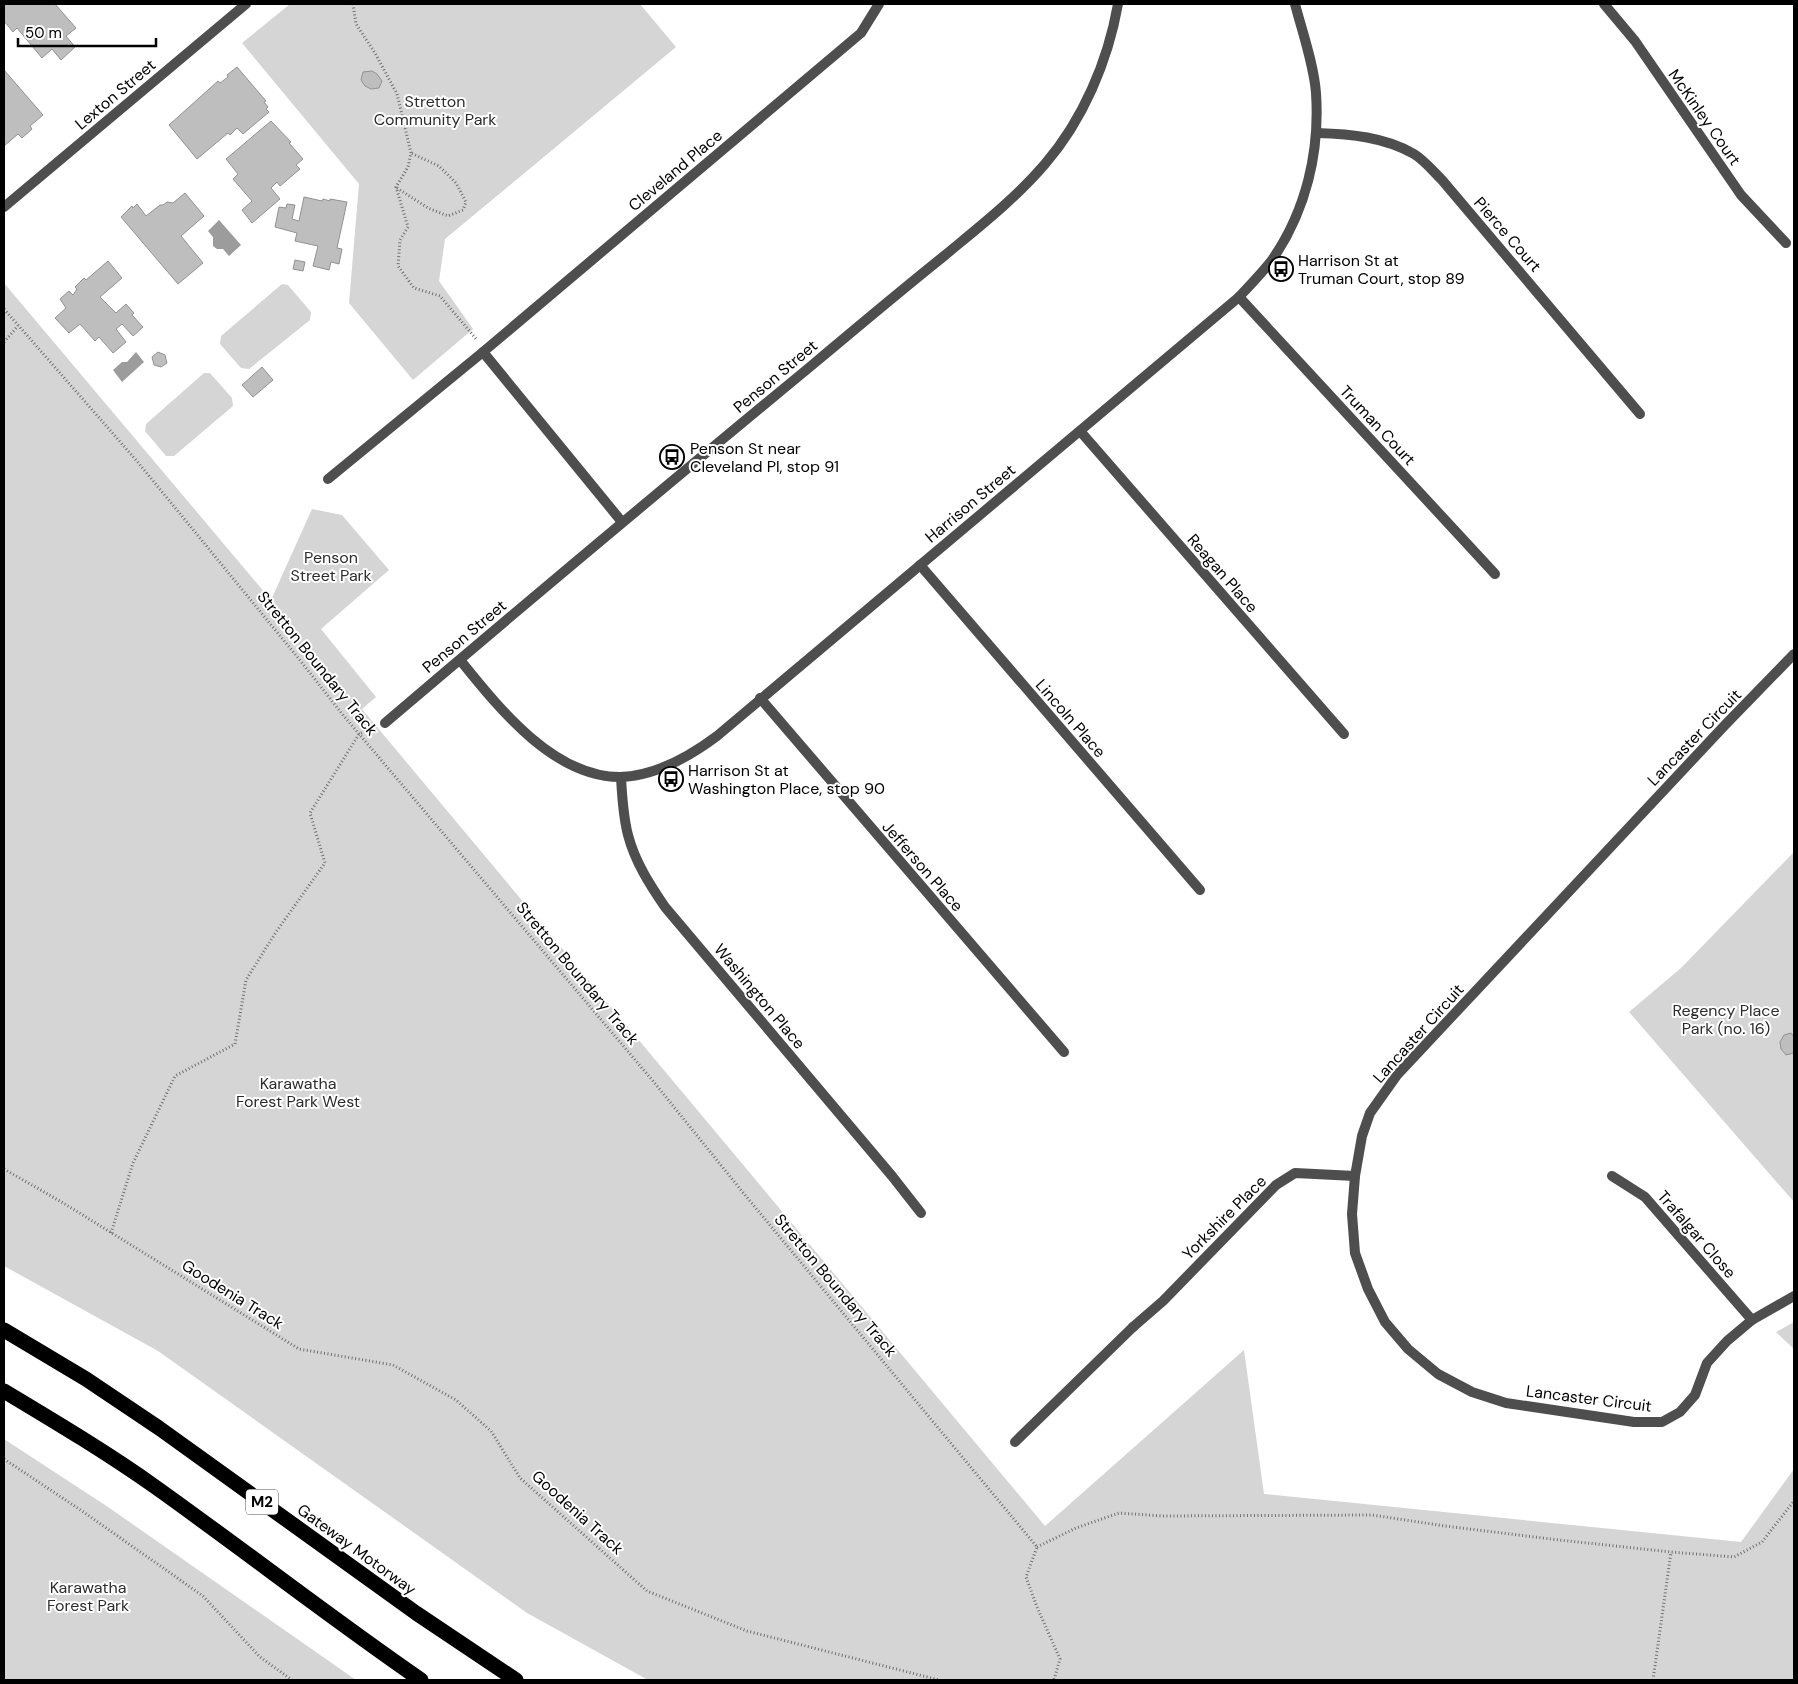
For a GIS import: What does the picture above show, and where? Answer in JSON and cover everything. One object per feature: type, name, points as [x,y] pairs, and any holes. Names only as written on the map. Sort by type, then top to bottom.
[{"type":"highway","name":"Gateway Motorway","points":[[4,1330],[86,1379],[416,1614],[516,1680]]},
{"type":"highway","points":[[4,1390],[152,1485],[365,1642],[421,1680]]},
{"type":"street","name":"Lexton Street","points":[[4,207],[246,4]]},
{"type":"street","name":"Cleveland Place","points":[[328,479],[483,352],[861,33],[879,4]]},
{"type":"street","name":"Penson Street","points":[[385,723],[622,522],[1023,188],[1066,137],[1079,114],[1103,59],[1118,4]]},
{"type":"street","name":"Harrison Street","points":[[460,660],[488,694],[534,742],[562,760],[589,772],[621,777],[655,770],[685,758],[717,736],[1239,297],[1271,262],[1290,232],[1308,186],[1317,133],[1316,92],[1295,4]]},
{"type":"street","name":"McKinley Court","points":[[1604,4],[1635,41],[1741,195],[1786,243]]},
{"type":"street","name":"Pierce Court","points":[[1317,133],[1342,134],[1381,140],[1416,154],[1442,180],[1640,414]]},
{"type":"street","name":"Truman Court","points":[[1239,297],[1496,574]]},
{"type":"street","points":[[483,352],[622,522]]},
{"type":"street","name":"Reagan Place","points":[[1080,431],[1344,734]]},
{"type":"street","name":"Lincoln Place","points":[[920,565],[1200,890]]},
{"type":"street","name":"Lancaster Circuit","points":[[1794,654],[1718,732],[1397,1075],[1370,1113],[1362,1136],[1355,1176],[1352,1214],[1355,1253],[1368,1289],[1385,1322],[1408,1348],[1438,1374],[1472,1392],[1506,1403],[1634,1422],[1662,1422],[1680,1412],[1695,1395],[1707,1363],[1727,1340],[1752,1320],[1794,1296]]},
{"type":"street","name":"Jefferson Place","points":[[760,698],[1064,1052]]},
{"type":"street","name":"Washington Place","points":[[621,777],[623,807],[628,836],[638,864],[665,907],[921,1213]]},
{"type":"street","name":"Yorkshire Place","points":[[1015,1442],[1133,1327],[1163,1301],[1276,1185],[1295,1173],[1355,1176]]},
{"type":"street","name":"Trafalgar Close","points":[[1612,1176],[1645,1197],[1752,1320]]},
{"type":"path","points":[[354,4],[356,24],[375,53],[397,94],[411,153],[408,167],[396,187],[408,227],[400,240],[398,266],[414,288],[440,296],[477,340],[483,352]]},
{"type":"path","points":[[396,187],[428,208],[448,216],[463,210],[466,202],[456,183],[439,166],[411,153]]},
{"type":"path","name":"Stretton Boundary Track","points":[[4,310],[136,460],[359,734],[653,1081],[1037,1547]]},
{"type":"path","points":[[4,342],[18,326]]},
{"type":"path","points":[[111,1233],[134,1163],[175,1076],[235,1044],[246,980],[276,932],[325,863],[310,813],[359,734]]},
{"type":"path","name":"Goodenia Track","points":[[4,1169],[65,1204],[299,1349],[393,1365],[456,1400],[491,1432],[520,1478],[647,1591],[747,1631],[939,1680]]},
{"type":"path","points":[[4,1459],[203,1596],[260,1657],[292,1680]]},
{"type":"path","points":[[1054,1680],[1060,1659],[1026,1577],[1037,1547],[1076,1528],[1119,1513],[1162,1516],[1372,1515],[1455,1528],[1671,1552],[1734,1557],[1762,1542],[1794,1501]]},
{"type":"path","points":[[1652,1680],[1671,1552]]},
{"type":"green space","name":"Stretton Community Park","points":[[290,4],[640,4],[676,47],[445,239],[439,281],[473,329],[413,380],[349,303],[359,184],[242,43]]},
{"type":"green space","name":"Karawatha Forest Park West","points":[[4,283],[271,600],[312,509],[342,515],[389,570],[321,629],[376,697],[362,709],[1045,1526],[1244,1350],[1264,1494],[1741,1542],[1794,1469],[1794,1680],[648,1680],[527,1613],[158,1351],[4,1266]]},
{"type":"green space","points":[[282,284],[288,285],[311,312],[310,320],[249,369],[241,368],[220,344],[221,336]]},
{"type":"green space","points":[[204,373],[210,373],[232,398],[233,406],[174,456],[166,456],[145,431],[146,424]]},
{"type":"green space","name":"Regency Place Park (no. 16)","points":[[1794,852],[1794,1202],[1629,1012],[1681,968]]},
{"type":"green space","points":[[1794,1322],[1794,1349],[1776,1332]]},
{"type":"green space","name":"Karawatha Forest Park","points":[[4,1439],[108,1507],[356,1680],[4,1680]]},
{"type":"shaded area","points":[[219,220],[241,245],[229,256],[223,249],[217,249],[213,246],[213,237],[208,231]]},
{"type":"shaded area","points":[[136,352],[144,362],[122,382],[113,370],[122,362],[127,362]]},
{"type":"building","points":[[4,4],[55,4],[76,28],[66,36],[75,47],[61,60],[52,49],[42,58],[17,28],[13,32],[4,21]]},
{"type":"building","points":[[237,67],[266,101],[264,102],[269,112],[243,134],[237,128],[230,135],[228,133],[197,159],[169,125],[218,81],[220,83],[228,77],[227,75]]},
{"type":"building","points":[[4,70],[43,115],[30,126],[32,129],[22,138],[18,134],[4,146]]},
{"type":"building","points":[[372,71],[382,81],[379,88],[371,89],[365,86],[361,80],[363,72]]},
{"type":"building","points":[[271,121],[291,142],[289,143],[303,159],[296,165],[300,169],[280,186],[277,182],[271,188],[280,199],[252,223],[242,210],[252,201],[233,179],[238,174],[226,159]]},
{"type":"building","points":[[185,193],[204,216],[181,236],[203,263],[178,284],[121,217],[132,206],[133,208],[137,204],[146,216],[160,205],[167,202],[173,203]]},
{"type":"building","points":[[304,197],[322,201],[323,199],[330,201],[330,199],[347,202],[337,248],[342,249],[339,264],[331,262],[329,270],[313,266],[318,246],[295,241],[297,233],[275,227],[279,207],[286,208],[287,204],[295,205],[292,219],[299,221]]},
{"type":"building","points":[[295,260],[305,262],[303,271],[293,269]]},
{"type":"building","points":[[108,261],[122,278],[100,297],[116,313],[126,304],[134,313],[132,315],[143,327],[133,336],[122,324],[116,329],[126,342],[113,353],[99,337],[95,341],[80,324],[69,333],[55,318],[66,308],[60,299],[69,291],[73,295],[77,289],[75,287],[84,278],[86,280]]},
{"type":"building","points":[[158,352],[165,355],[167,363],[161,367],[154,365],[152,357]]},
{"type":"building","points":[[262,367],[273,380],[253,397],[242,385]]},
{"type":"building","points":[[1791,1033],[1794,1037],[1794,1053],[1786,1055],[1781,1049],[1780,1042],[1784,1035]]},
{"type":"place","name":"Harrison St at Truman Court, stop 89","points":[[1281,269]]},
{"type":"place","name":"Penson St near Cleveland Pl, stop 91","points":[[672,457]]},
{"type":"place","name":"Harrison St at Washington Place, stop 90","points":[[671,779]]},
{"type":"park label","name":"Penson Street Park","points":[[331,566]]}]
